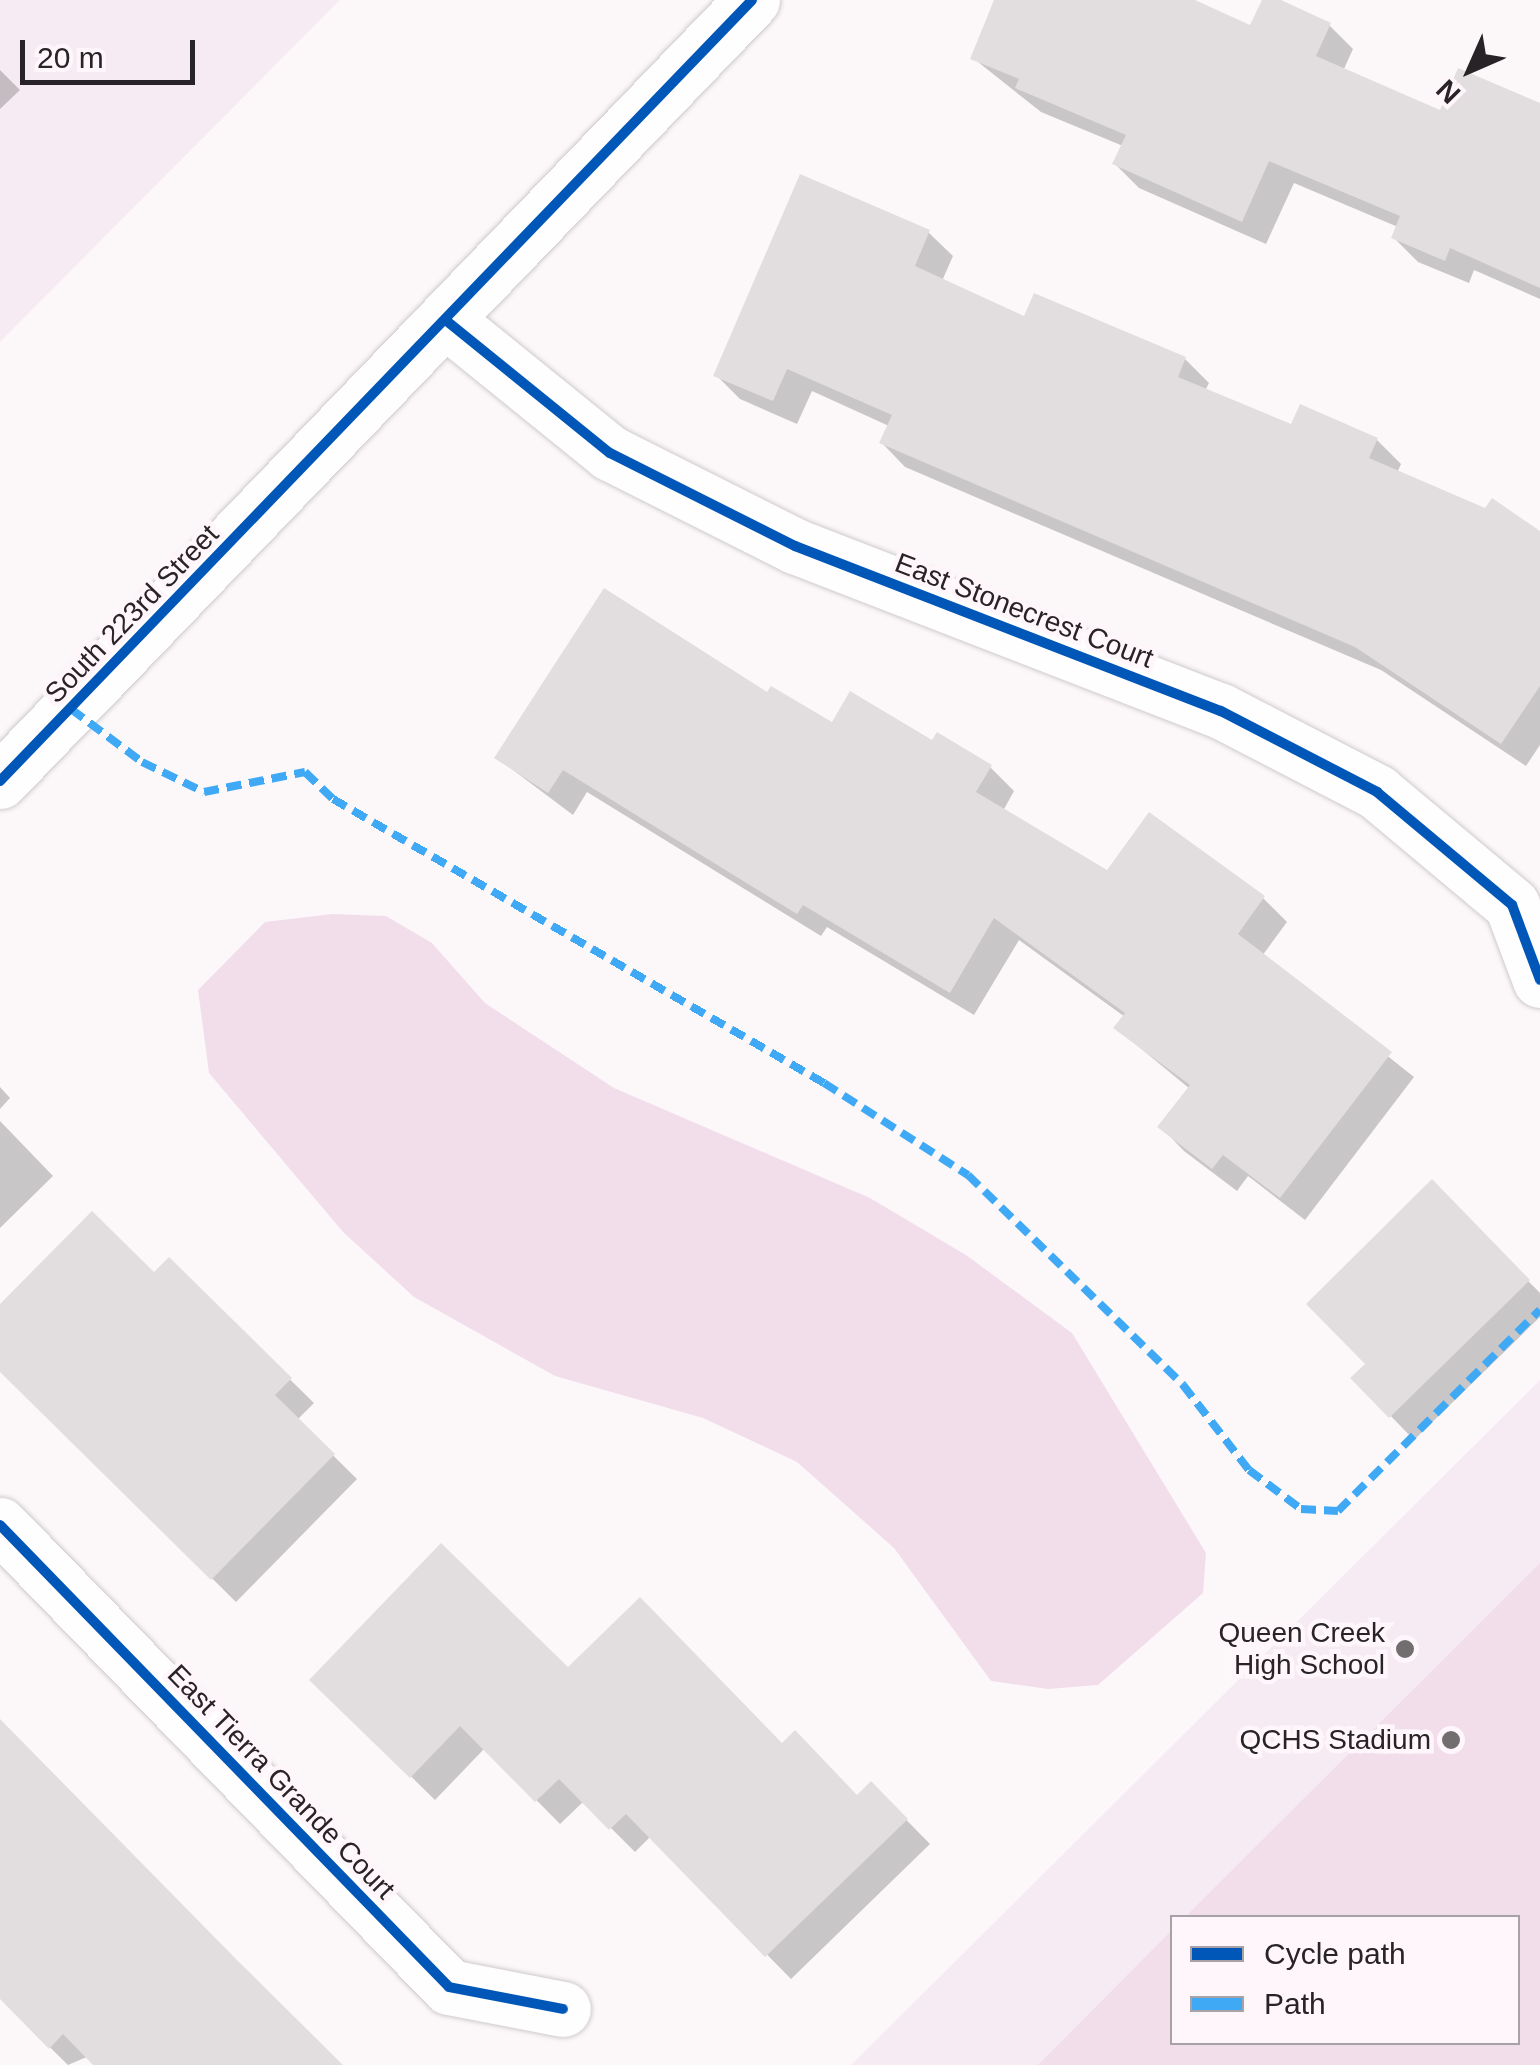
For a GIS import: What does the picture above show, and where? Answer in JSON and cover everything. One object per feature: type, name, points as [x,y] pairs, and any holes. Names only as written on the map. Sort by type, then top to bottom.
[{"type":"street","name":"South 223rd Street","points":[[0,781],[448,322],[752,0]]},
{"type":"street","name":"East Stonecrest Court","points":[[448,322],[610,453],[796,546],[1221,712],[1376,792],[1512,905],[1540,980]]},
{"type":"street","name":"East Tierra Grande Court","points":[[0,1525],[449,1987],[563,2009]]},
{"type":"shaded area","points":[[0,0],[340,0],[0,342]]},
{"type":"shaded area","points":[[332,914],[386,916],[432,943],[485,1003],[614,1088],[870,1198],[966,1255],[1072,1333],[1206,1553],[1203,1593],[1098,1685],[1048,1689],[991,1681],[894,1548],[797,1462],[703,1418],[555,1376],[414,1297],[343,1232],[209,1073],[198,990],[265,922]]},
{"type":"shaded area","name":"Queen Creek High School","points":[[1540,1380],[1540,2065],[851,2065]]},
{"type":"shaded area","name":"QCHS Stadium","points":[[1540,1563],[1540,2065],[1038,2065],[1170,1932],[1170,2045],[1520,2045],[1520,1915],[1187,1915]]},
{"type":"building","points":[[994,0],[1195,0],[1250,25],[1262,0],[1281,0],[1331,23],[1316,56],[1440,110],[1458,68],[1540,103],[1540,288],[1450,248],[1445,261],[1391,238],[1400,216],[1269,161],[1242,222],[1112,164],[1126,135],[1015,88],[1019,79],[970,59]]},
{"type":"building","points":[[800,174],[930,230],[915,266],[1024,316],[1034,293],[1186,357],[1178,377],[1291,424],[1300,404],[1378,438],[1369,458],[1485,508],[1492,498],[1540,531],[1540,686],[1501,744],[1355,647],[879,443],[892,415],[787,369],[773,401],[713,376]]},
{"type":"building","points":[[604,588],[767,692],[771,686],[832,722],[850,691],[932,740],[937,732],[992,765],[976,792],[1107,870],[1149,812],[1265,896],[1238,934],[1392,1052],[1280,1198],[1223,1155],[1212,1169],[1157,1127],[1190,1085],[1113,1028],[1125,1013],[994,918],[950,993],[803,905],[797,914],[563,770],[548,793],[494,758]]},
{"type":"building","points":[[1432,1179],[1530,1280],[1389,1418],[1350,1378],[1365,1364],[1306,1304]]},
{"type":"building","points":[[92,1211],[154,1272],[169,1257],[292,1378],[275,1395],[335,1454],[211,1580],[0,1372],[0,1304]]},
{"type":"building","points":[[441,1543],[568,1667],[640,1597],[782,1743],[795,1730],[857,1795],[871,1781],[908,1819],[765,1957],[626,1814],[609,1830],[559,1779],[535,1802],[460,1726],[410,1778],[309,1680]]},
{"type":"building","points":[[0,1719],[343,2065],[93,2065],[63,2034],[49,2049],[0,1999]]},
{"type":"marked path","points":[[71,709],[142,762],[204,792],[305,772],[333,799],[824,1083],[968,1175],[1183,1385],[1249,1470],[1301,1509],[1338,1511],[1540,1310]]},
{"type":"cycle path","points":[[0,781],[752,0]]},
{"type":"cycle path","points":[[448,322],[610,453],[795,546],[1221,711],[1377,792],[1512,905],[1540,980]]},
{"type":"cycle path","points":[[0,1525],[449,1987],[563,2009]]},
{"type":"place","name":"Queen Creek High School","points":[[1405,1649]]},
{"type":"place","name":"QCHS Stadium","points":[[1451,1740]]}]
